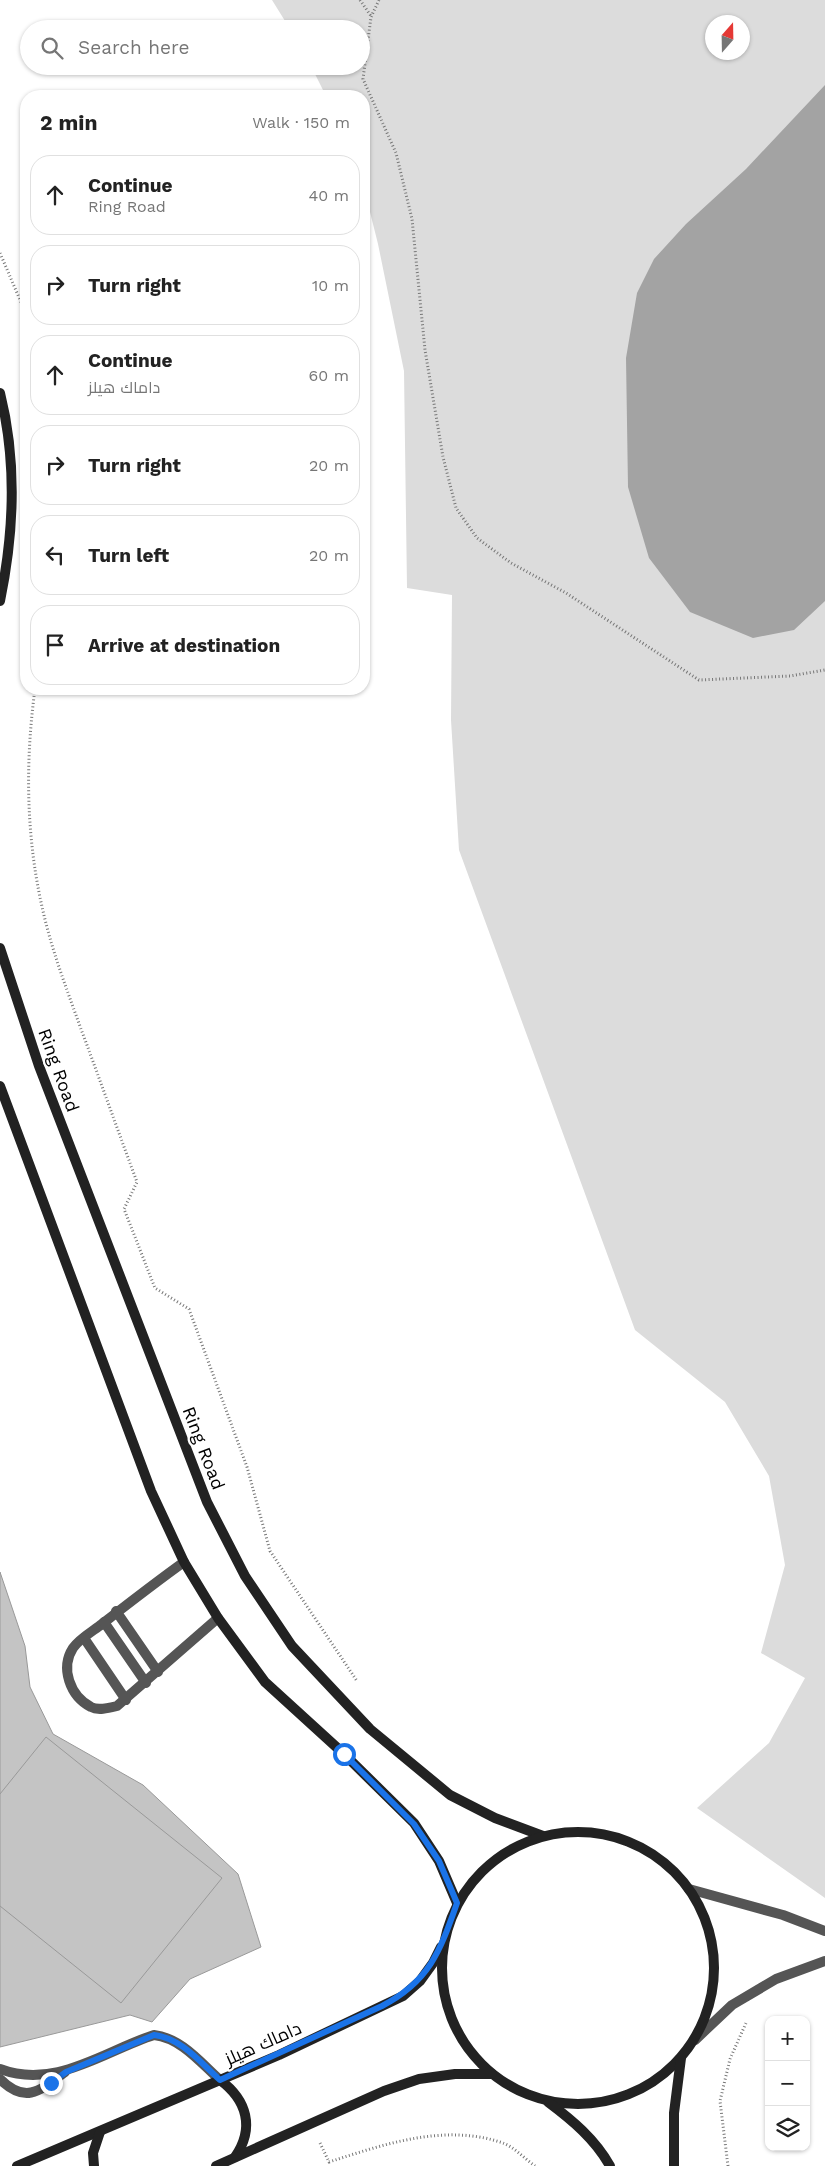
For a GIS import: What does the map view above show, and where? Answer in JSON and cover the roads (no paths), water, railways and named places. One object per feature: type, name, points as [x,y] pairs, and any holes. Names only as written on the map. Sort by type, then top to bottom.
[{"type":"street","points":[[0,393],[8,423],[12,503],[0,601]]},
{"type":"street","name":"Ring Road","points":[[0,948],[39,1066],[200,1483],[245,1576],[292,1646],[370,1729],[450,1795],[495,1818],[544,1836]]},
{"type":"street","points":[[0,1086],[151,1491],[184,1562],[218,1618],[265,1682],[344,1754],[414,1824],[439,1861],[457,1903]]},
{"type":"street","points":[[184,1562],[116,1611],[73,1648],[66,1662],[67,1679],[75,1693],[91,1708],[107,1709],[126,1700],[218,1618]]},
{"type":"street","points":[[116,1611],[158,1672]]},
{"type":"street","points":[[104,1622],[146,1683]]},
{"type":"street","points":[[84,1638],[126,1700]]},
{"type":"street","points":[[610,2166],[580,2126],[548,2102],[519,2091],[492,2074],[458,2034],[442,1984],[443,1942],[457,1903],[479,1873],[509,1850],[544,1836],[584,1832],[624,1840],[660,1860],[689,1889],[708,1924],[714,1964],[710,2003],[695,2040]]},
{"type":"street","points":[[689,1889],[784,1915],[825,1931]]},
{"type":"street","name":"داماك هيلز","points":[[17,2166],[279,2055],[403,1996],[420,1981],[433,1963],[443,1942]]},
{"type":"street","points":[[548,2102],[597,2104],[643,2088],[681,2058],[695,2040],[732,2005],[776,1978],[825,1961]]},
{"type":"street","points":[[0,2079],[9,2088],[20,2093],[31,2093],[42,2090],[66,2072],[154,2035],[168,2037],[179,2044],[239,2097],[248,2122],[242,2147],[235,2158]]},
{"type":"street","points":[[674,2166],[674,2113],[681,2058]]},
{"type":"street","points":[[0,2069],[14,2074],[35,2076],[66,2072]]},
{"type":"street","points":[[216,2166],[384,2091],[419,2080],[455,2074],[492,2074]]},
{"type":"street","points":[[94,2166],[93,2153],[100,2132]]}]
